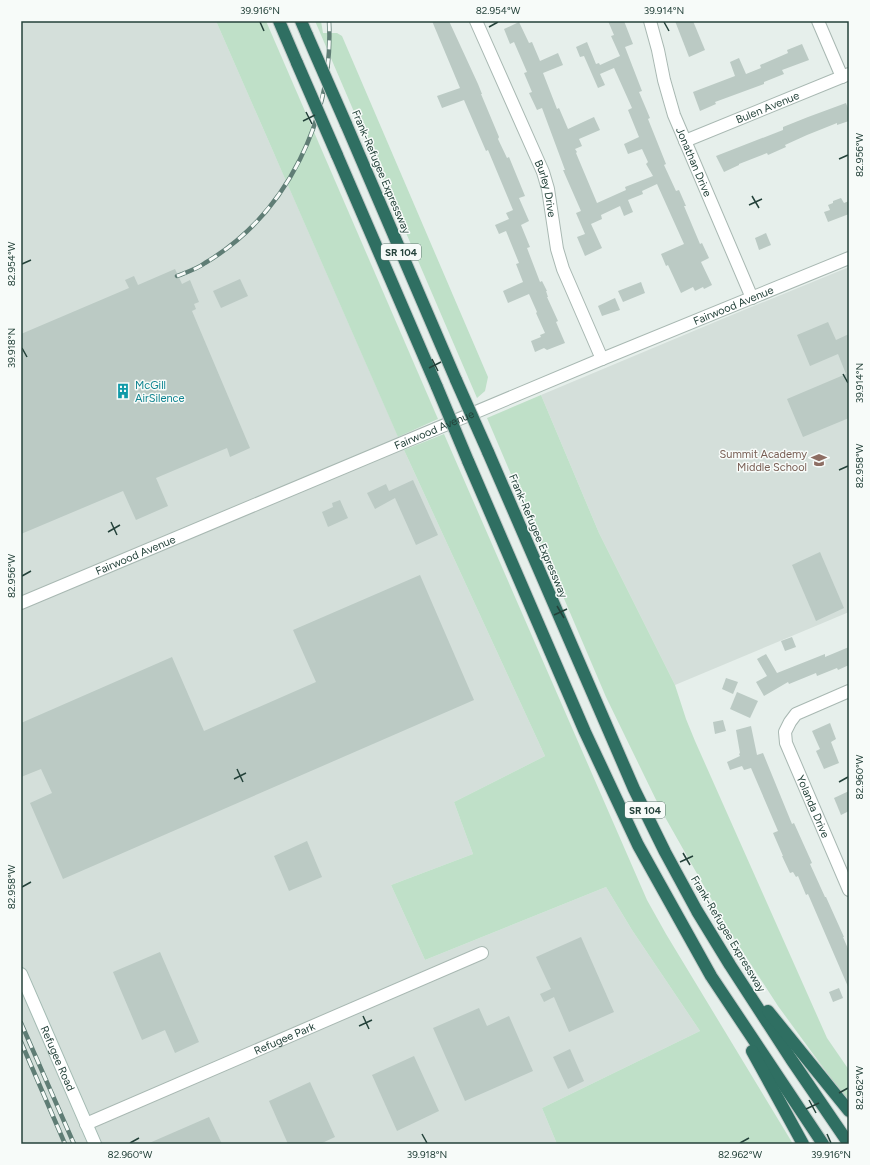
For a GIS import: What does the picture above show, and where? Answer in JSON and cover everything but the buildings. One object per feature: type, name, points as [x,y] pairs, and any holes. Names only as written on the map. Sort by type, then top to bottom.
[{"type":"highway","name":"SR 104","points":[[279,21],[468,461],[618,804],[655,878],[711,976],[823,1144]]},
{"type":"highway","name":"Frank-Refugee Expressway","points":[[301,21],[634,789],[665,852],[697,911],[786,1052],[849,1144]]},
{"type":"highway","points":[[730,965],[849,1111]]},
{"type":"highway","points":[[711,976],[803,1144]]},
{"type":"street","name":"Burley Drive","points":[[476,21],[542,172],[549,195],[557,249],[563,269],[602,359]]},
{"type":"street","name":"Jonathan Drive","points":[[650,21],[674,115],[752,298]]},
{"type":"street","points":[[818,21],[845,75]]},
{"type":"street","name":"Bulen Avenue","points":[[685,140],[845,75]]},
{"type":"street","name":"Fairwood Avenue","points":[[21,603],[602,359],[849,258]]},
{"type":"street","name":"Yolanda Drive","points":[[849,691],[796,714],[790,722],[786,732],[786,743],[849,890]]},
{"type":"street","name":"Refugee Park","points":[[86,1124],[482,953]]},
{"type":"street","name":"Refugee Road","points":[[21,974],[94,1144]]},
{"type":"shaded area","points":[[21,21],[216,21],[404,450],[545,756],[454,802],[473,854],[391,885],[425,960],[606,887],[632,930],[700,1031],[542,1108],[557,1144],[21,1144]]},
{"type":"shaded area","points":[[849,267],[849,612],[675,685],[599,533],[541,395]]},
{"type":"green space","points":[[216,21],[266,21],[438,419],[398,437]]},
{"type":"green space","points":[[315,21],[321,21],[323,33],[337,33],[342,36],[488,377],[485,391],[477,398]]},
{"type":"green space","points":[[541,395],[599,533],[675,685],[695,741],[827,1038],[849,1070],[849,1103],[778,1006],[730,932],[661,810],[606,697],[487,418]]},
{"type":"green space","points":[[444,434],[647,900],[793,1144],[557,1144],[542,1108],[700,1031],[632,930],[606,887],[425,960],[391,885],[473,854],[454,802],[545,756],[404,450]]},
{"type":"railway","points":[[177,276],[202,265],[234,242],[260,218],[282,190],[300,159],[314,126],[323,92],[329,57],[329,21]]},
{"type":"railway","points":[[21,1023],[74,1144]]},
{"type":"railway","points":[[21,1042],[65,1144]]},
{"type":"place","name":"McGill AirSilence","points":[[123,391]]},
{"type":"place","name":"Summit Academy Middle School","points":[[819,460]]}]
